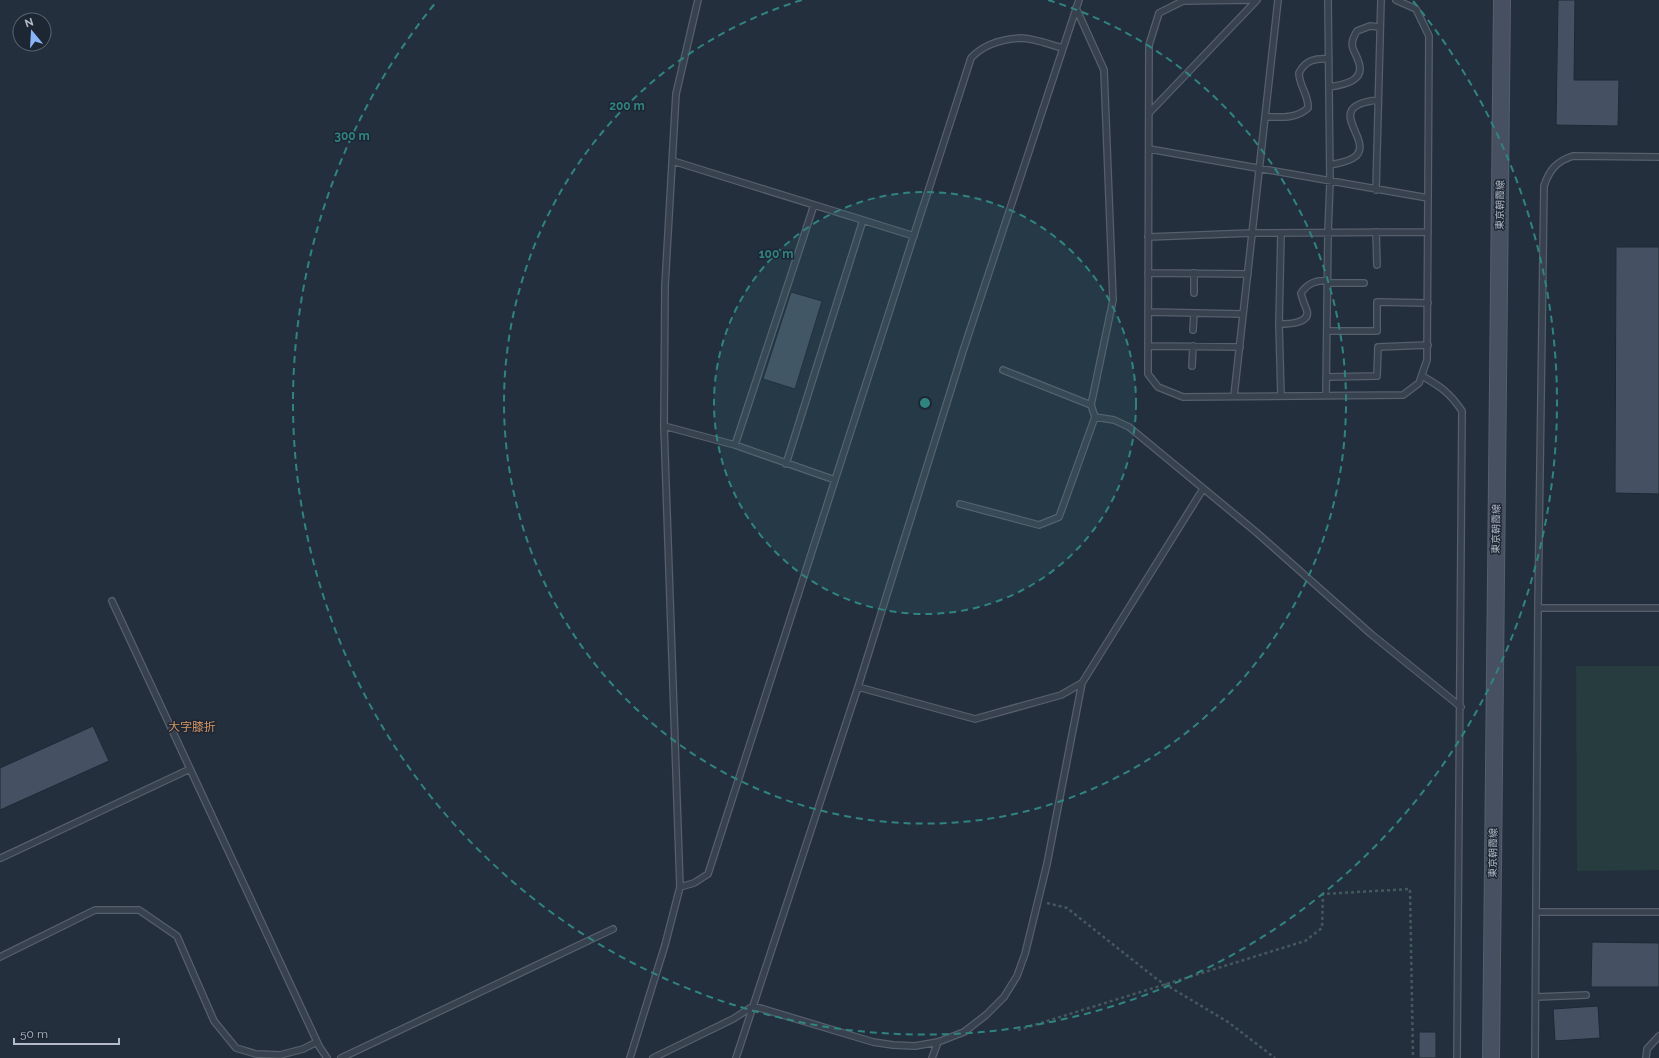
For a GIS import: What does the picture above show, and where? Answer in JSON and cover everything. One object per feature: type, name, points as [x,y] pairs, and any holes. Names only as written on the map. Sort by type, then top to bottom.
[{"type":"main road","name":"東京朝霞線","points":[[1491,1058],[1502,0]]},
{"type":"lane","points":[[630,1058],[665,945],[680,887],[664,426],[665,286],[676,94],[698,0]]},
{"type":"lane","points":[[736,1058],[858,687],[963,351],[1079,0]]},
{"type":"lane","points":[[1250,0],[1183,1],[1159,13],[1149,45],[1148,374],[1158,387],[1183,396],[1403,395],[1419,383],[1428,360],[1429,36],[1416,9],[1396,0]]},
{"type":"lane","points":[[1149,114],[1257,0]]},
{"type":"lane","points":[[1234,396],[1278,0]]},
{"type":"lane","points":[[1326,395],[1330,182],[1328,0]]},
{"type":"lane","points":[[1376,190],[1381,0]]},
{"type":"lane","points":[[960,504],[1038,525],[1059,517],[1095,417],[1091,405],[1113,300],[1104,70],[1076,8]]},
{"type":"lane","points":[[1329,87],[1347,84],[1354,79],[1359,72],[1360,67],[1352,47],[1352,42],[1357,31],[1370,26],[1380,27]]},
{"type":"lane","points":[[680,887],[694,883],[708,874],[971,58],[978,50],[995,42],[1022,38],[1063,48]]},
{"type":"lane","points":[[1266,116],[1293,116],[1302,113],[1308,108],[1309,99],[1300,82],[1299,73],[1305,63],[1318,58],[1329,59]]},
{"type":"lane","points":[[1330,165],[1346,162],[1356,155],[1360,149],[1360,142],[1350,115],[1354,108],[1360,104],[1378,100]]},
{"type":"lane","points":[[1149,149],[1260,170],[1428,198]]},
{"type":"lane","points":[[1535,1058],[1538,608],[1544,186],[1547,176],[1554,166],[1563,159],[1573,156],[1659,157]]},
{"type":"lane","points":[[673,161],[914,236]]},
{"type":"lane","points":[[735,445],[814,205]]},
{"type":"lane","points":[[786,464],[863,220]]},
{"type":"lane","points":[[1376,232],[1376,265]]},
{"type":"lane","points":[[1148,237],[1252,233],[1428,232]]},
{"type":"lane","points":[[1281,233],[1279,324],[1281,396]]},
{"type":"lane","points":[[1148,272],[1248,274]]},
{"type":"lane","points":[[1194,274],[1194,293]]},
{"type":"lane","points":[[1279,324],[1298,323],[1306,317],[1308,313],[1302,293],[1309,284],[1318,281],[1364,283]]},
{"type":"lane","points":[[1327,331],[1377,331],[1377,302],[1428,303]]},
{"type":"lane","points":[[1148,312],[1244,314]]},
{"type":"lane","points":[[1193,330],[1194,313]]},
{"type":"lane","points":[[1327,377],[1378,376],[1378,347],[1428,345]]},
{"type":"lane","points":[[1148,346],[1240,347]]},
{"type":"lane","points":[[1192,366],[1193,346]]},
{"type":"lane","points":[[1003,370],[1091,405]]},
{"type":"lane","points":[[1422,376],[1443,388],[1453,398],[1462,411],[1461,707],[1457,1058]]},
{"type":"lane","points":[[1095,417],[1114,420],[1129,427],[1256,532],[1371,634],[1461,707]]},
{"type":"lane","points":[[664,426],[735,445],[835,480]]},
{"type":"lane","points":[[653,1058],[733,1019],[753,1006],[873,1042],[915,1046],[938,1042],[964,1032],[986,1015],[1004,997],[1017,976],[1025,954],[1047,864],[1082,683],[1203,489]]},
{"type":"lane","points":[[112,601],[317,1042],[327,1058]]},
{"type":"lane","points":[[1538,608],[1659,608]]},
{"type":"lane","points":[[858,687],[974,719],[1060,695],[1082,683]]},
{"type":"lane","points":[[1,858],[190,768]]},
{"type":"lane","points":[[0,957],[95,910],[140,910],[177,936],[214,1021],[236,1048],[256,1054],[280,1055],[303,1049],[317,1042]]},
{"type":"lane","points":[[1537,912],[1659,912]]},
{"type":"lane","points":[[341,1058],[613,929]]},
{"type":"lane","points":[[1536,997],[1586,995]]},
{"type":"lane","points":[[1646,1058],[1648,1049],[1659,1036]]},
{"type":"lane","points":[[932,1058],[938,1042]]},
{"type":"path","points":[[1018,1030],[1306,941],[1322,928],[1323,894],[1410,889],[1413,1058]]},
{"type":"path","points":[[1038,901],[1067,908],[1166,984],[1228,1022],[1275,1058]]},
{"type":"green space","points":[[1576,666],[1659,666],[1659,870],[1577,871]]},
{"type":"building","points":[[1558,0],[1575,0],[1574,80],[1619,80],[1618,126],[1556,125]]},
{"type":"building","points":[[1616,247],[1659,247],[1659,494],[1615,493]]},
{"type":"building","points":[[791,292],[822,301],[795,389],[763,379]]},
{"type":"building","points":[[93,726],[109,761],[0,810],[0,768]]},
{"type":"building","points":[[1592,942],[1659,943],[1659,987],[1591,987]]},
{"type":"building","points":[[1598,1006],[1600,1038],[1555,1041],[1553,1009]]},
{"type":"building","points":[[1419,1032],[1436,1032],[1436,1058],[1419,1058]]},
{"type":"district","name":"大字膝折","points":[[192,727]]}]
